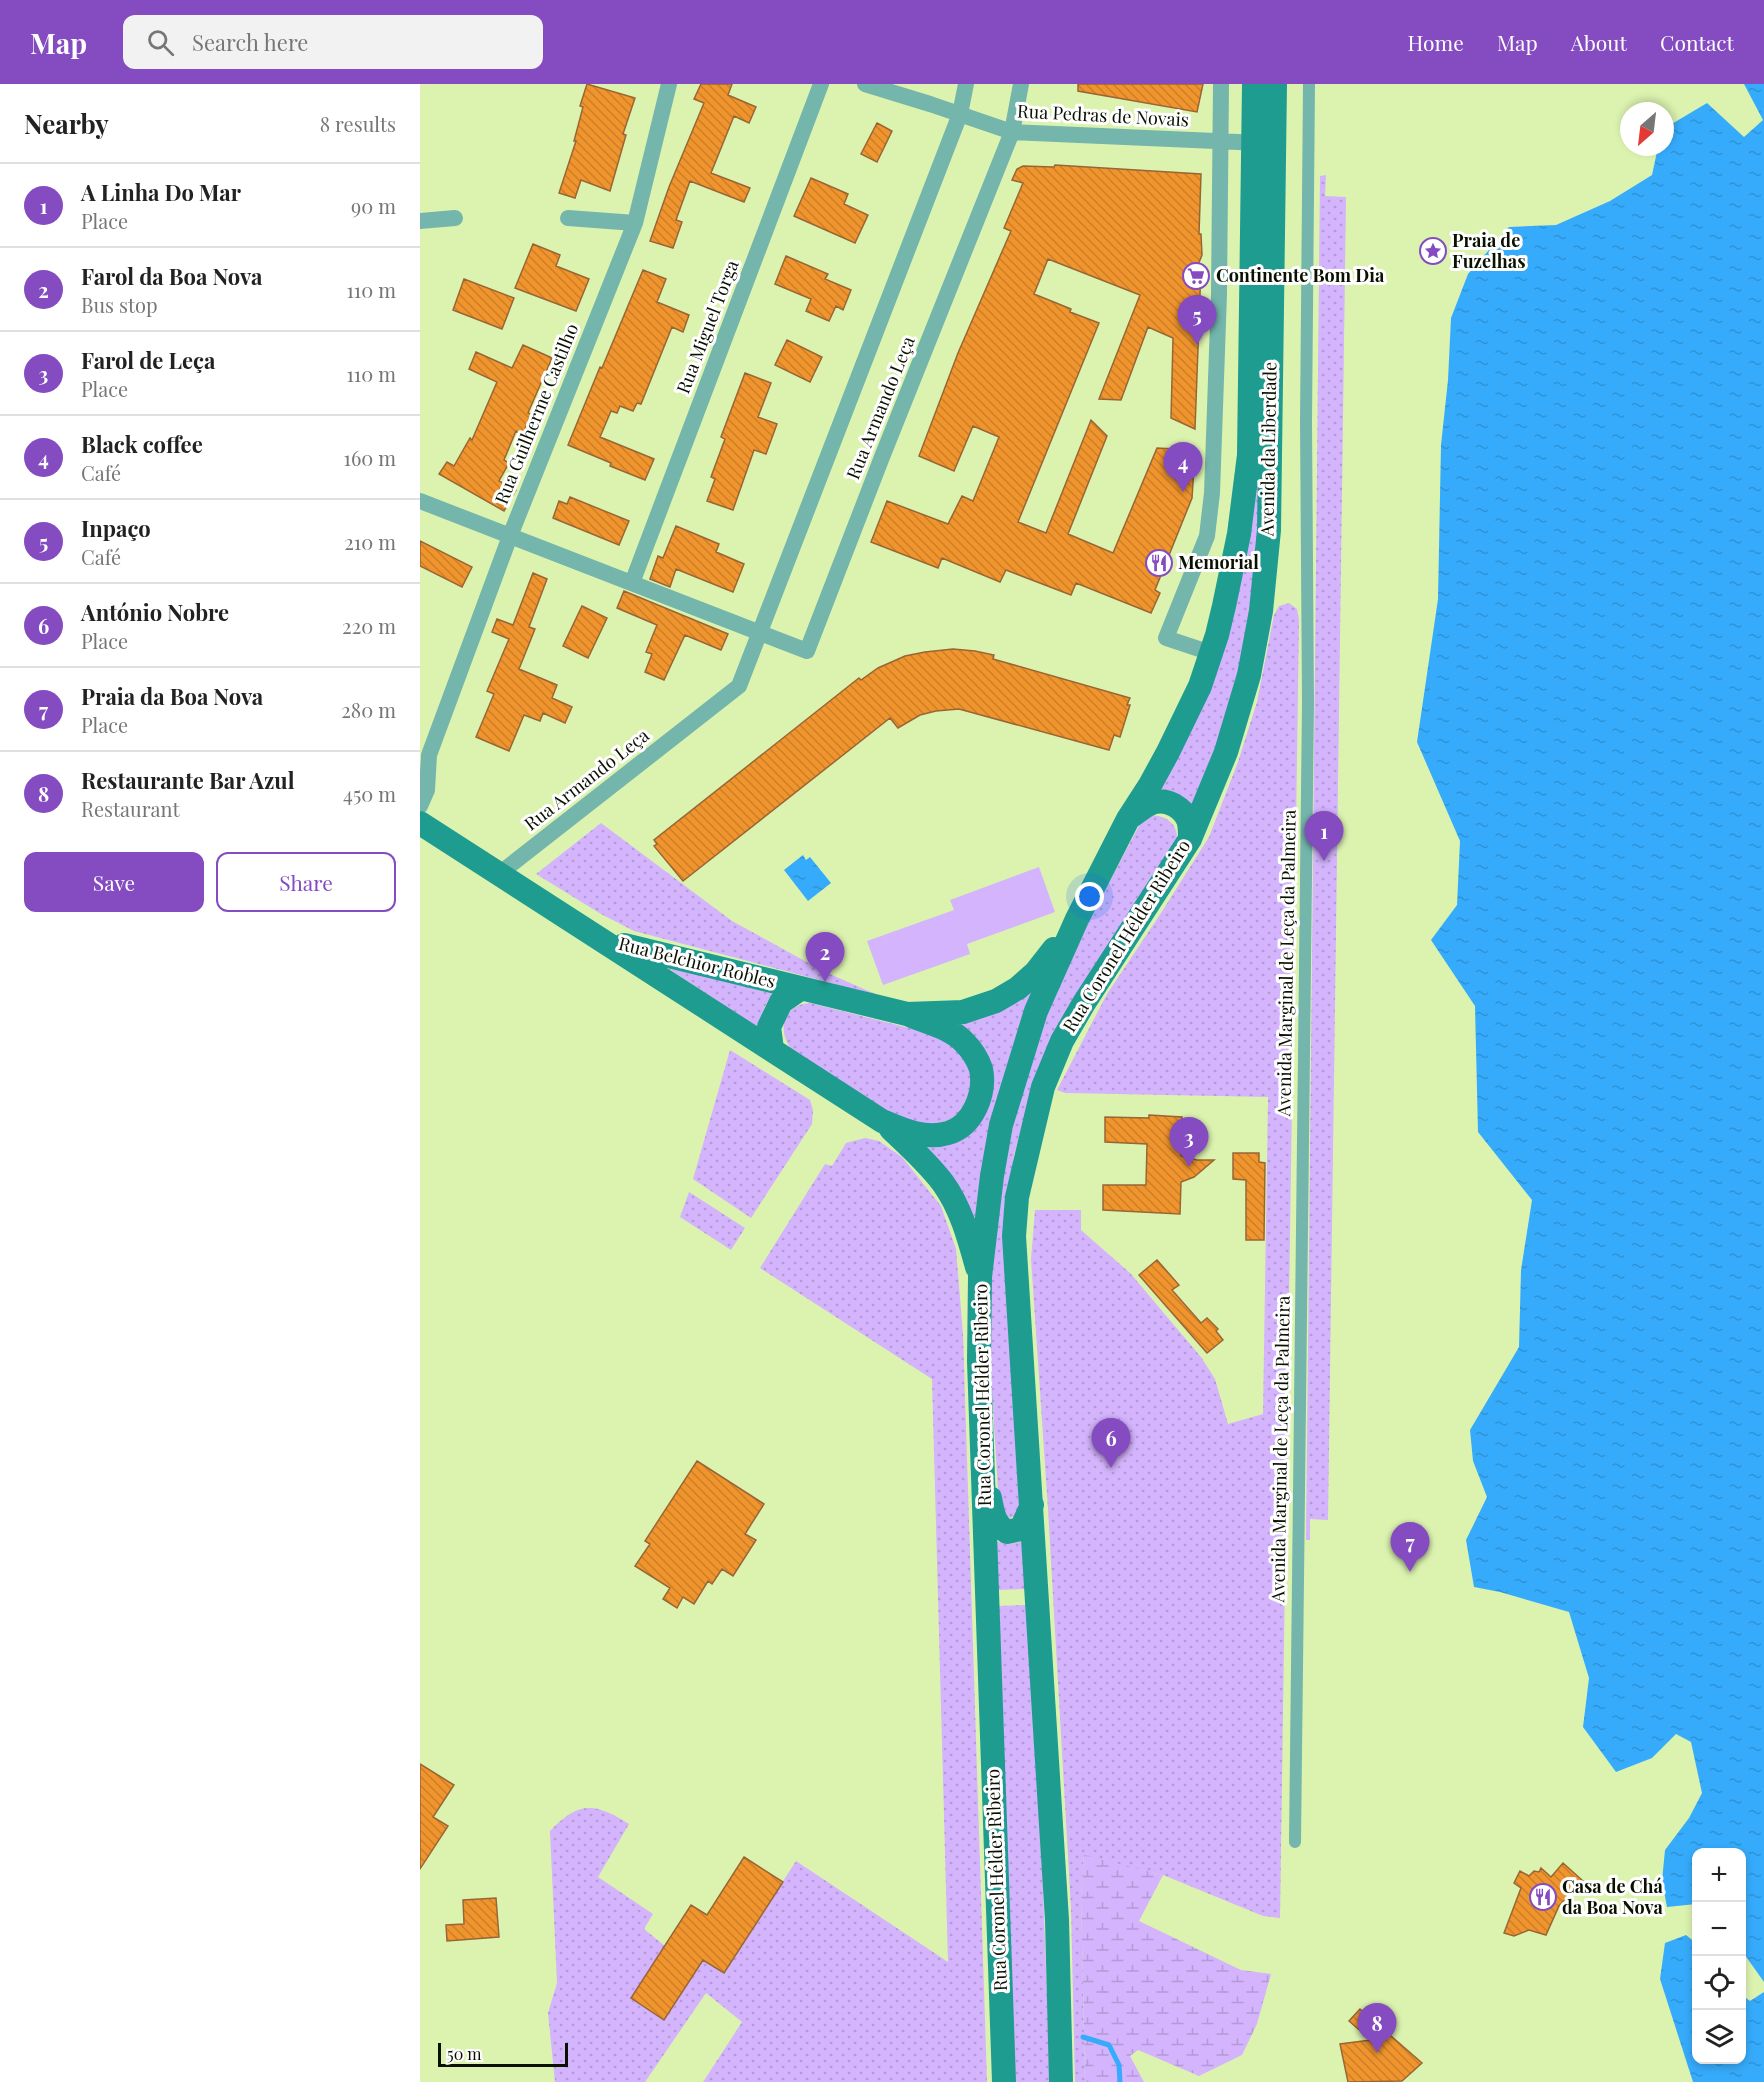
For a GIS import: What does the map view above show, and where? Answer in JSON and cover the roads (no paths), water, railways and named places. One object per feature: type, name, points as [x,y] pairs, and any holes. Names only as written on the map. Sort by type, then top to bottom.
[{"type":"main road","name":"Avenida da Liberdade","points":[[1190,839],[1202,814],[1239,714],[1256,644],[1269,530],[1263,143],[1254,84]]},
{"type":"main road","name":"Avenida da Liberdade","points":[[1128,819],[1168,752],[1200,686],[1217,635],[1239,534],[1249,455],[1263,143],[1275,84]]},
{"type":"main road","name":"Rua Coronel Hélder Ribeiro","points":[[1004,2082],[979,1361],[980,1277],[992,1176],[1001,1125],[1036,1011],[1077,919],[1128,819],[1145,806],[1155,802],[1165,802],[1175,806],[1188,821],[1190,839],[1062,1041],[1043,1087],[1022,1168],[1017,1197],[1014,1236],[1057,1920],[1061,2082]]},
{"type":"main road","name":"Rua Belchior Robles","points":[[420,823],[882,1121],[909,1133],[932,1136],[949,1133],[972,1116],[981,1085],[981,1069],[963,1040],[945,1029],[906,1014],[637,950],[596,936]]},
{"type":"main road","name":"Rua Belchior Robles","points":[[906,1014],[963,1011],[996,1001],[1018,988],[1036,972],[1077,919]]},
{"type":"main road","name":"Rua Belchior Robles","points":[[772,1049],[769,1027],[781,1002],[800,989]]},
{"type":"main road","name":"Rua Belchior Robles","points":[[882,1121],[931,1167],[945,1185],[960,1214],[980,1277]]},
{"type":"main road","points":[[984,1473],[994,1520],[1007,1532],[1021,1529],[1032,1505]]},
{"type":"street","name":"Rua Guilherme Castilho","points":[[420,806],[427,790],[424,759],[635,223],[669,84]]},
{"type":"street","name":"Rua Miguel Torga","points":[[632,583],[821,84]]},
{"type":"street","name":"Rua Pedras de Novais","points":[[865,84],[1012,132],[1263,143]]},
{"type":"street","name":"Rua Armando Leça","points":[[499,874],[739,686],[960,114],[966,84]]},
{"type":"street","points":[[1012,132],[1020,84]]},
{"type":"street","points":[[1211,653],[1166,638],[1207,536],[1212,493],[1219,294],[1221,84]]},
{"type":"street","name":"Avenida Marginal de Leça da Palmeira","points":[[1295,1842],[1308,715],[1306,422],[1309,84]]},
{"type":"street","name":"Rua Armando Leça","points":[[420,501],[807,651],[1012,132]]},
{"type":"street","points":[[420,221],[455,218]]},
{"type":"street","points":[[568,218],[635,223]]},
{"type":"water","points":[[1744,84],[1764,84],[1764,1982],[1746,1957],[1746,1848],[1692,1848],[1692,1904],[1667,1907],[1662,1881],[1665,1850],[1689,1818],[1702,1793],[1691,1742],[1676,1734],[1652,1758],[1616,1772],[1583,1727],[1589,1678],[1569,1612],[1474,1587],[1466,1540],[1487,1497],[1473,1461],[1470,1430],[1519,1347],[1521,1270],[1532,1200],[1478,1132],[1475,1006],[1431,940],[1457,905],[1460,841],[1417,742],[1438,599],[1441,445],[1448,380],[1451,318],[1468,274],[1509,227],[1556,225],[1610,201],[1652,175],[1656,156],[1674,156],[1674,123],[1707,103],[1744,137],[1763,120]]},
{"type":"water","points":[[803,855],[806,860],[810,857],[831,883],[808,901],[784,870]]},
{"type":"water","points":[[1686,1935],[1692,1940],[1692,2064],[1746,2064],[1746,1998],[1750,2001],[1764,1992],[1764,2082],[1693,2082],[1660,1979],[1665,1943]]},
{"type":"waterway","points":[[1083,2037],[1109,2045],[1119,2065],[1120,2082]]},
{"type":"place","name":"Praia de Fuzelhas","points":[[1433,251]]},
{"type":"place","name":"Continente Bom Dia","points":[[1196,276]]},
{"type":"place","name":"Inpaço","points":[[1197,345]]},
{"type":"place","name":"Black coffee","points":[[1183,492]]},
{"type":"place","name":"Memorial","points":[[1159,563]]},
{"type":"place","name":"A Linha Do Mar","points":[[1324,861]]},
{"type":"place","name":"Farol da Boa Nova","points":[[825,982]]},
{"type":"place","name":"Farol de Leça","points":[[1189,1167]]},
{"type":"place","name":"António Nobre","points":[[1111,1468]]},
{"type":"place","name":"Praia da Boa Nova","points":[[1410,1572]]},
{"type":"place","name":"Casa de Chá da Boa Nova","points":[[1543,1897]]},
{"type":"place","name":"Restaurante Bar Azul","points":[[1377,2053]]}]
